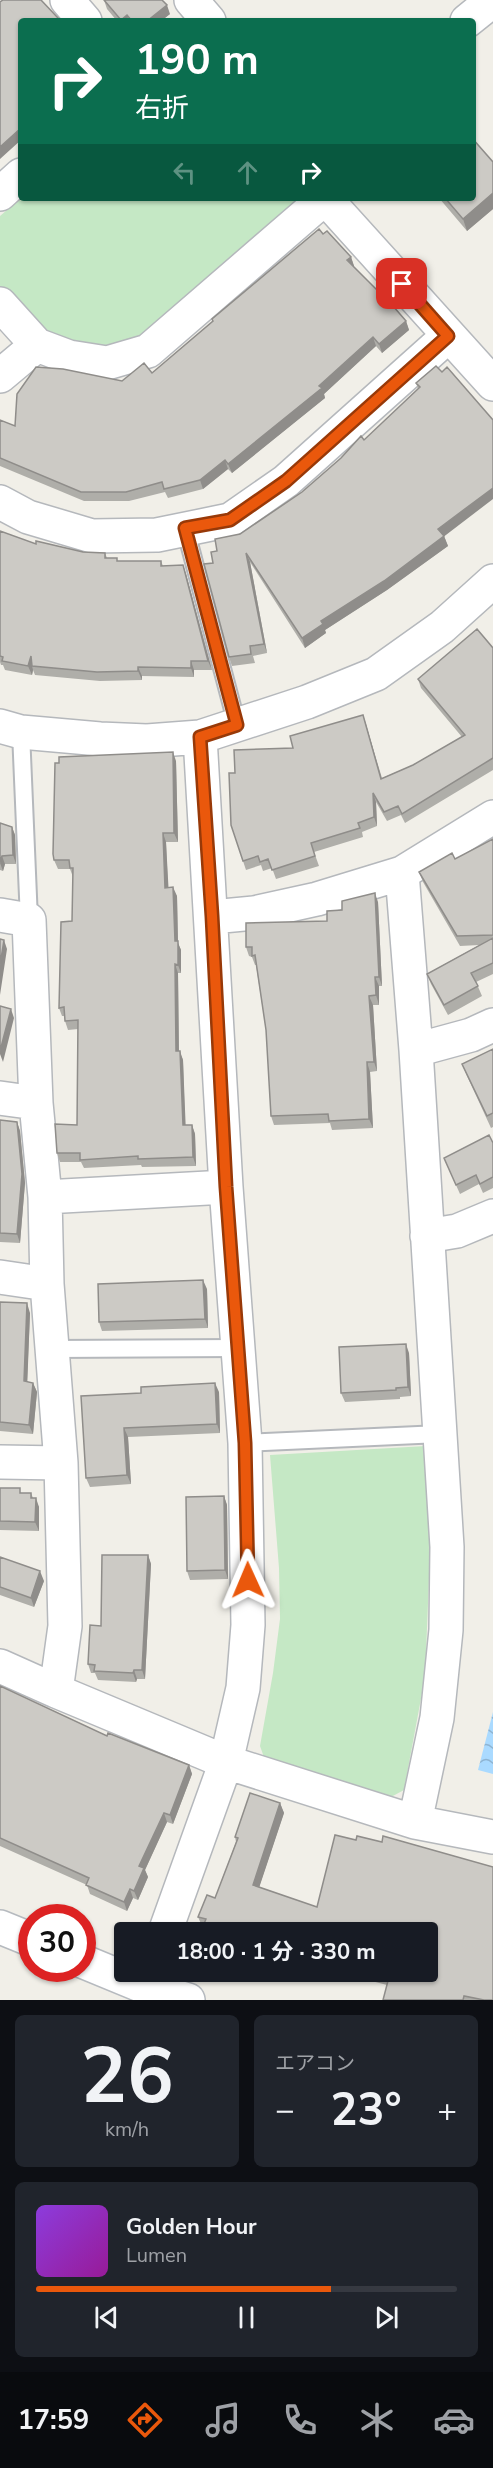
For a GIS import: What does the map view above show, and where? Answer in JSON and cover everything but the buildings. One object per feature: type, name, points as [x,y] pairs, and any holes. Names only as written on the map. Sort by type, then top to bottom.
[{"type":"street","points":[[67,0],[82,18]]},
{"type":"street","points":[[191,0],[206,18]]},
{"type":"street","points":[[471,18],[492,0]]},
{"type":"street","points":[[0,194],[18,178]]},
{"type":"street","points":[[0,304],[37,345],[69,357],[107,363],[148,351],[322,201]]},
{"type":"street","points":[[328,201],[493,384]]},
{"type":"street","points":[[0,502],[28,517],[92,536],[157,535],[230,520],[286,481],[448,336]]},
{"type":"street","points":[[0,376],[37,345]]},
{"type":"street","points":[[10,729],[100,740],[147,741],[200,737],[308,702],[376,674],[442,627],[493,581]]},
{"type":"street","points":[[169,1922],[226,1762],[243,1688],[248,1625],[245,1443],[226,1187],[200,737]]},
{"type":"street","points":[[212,916],[254,913],[317,899],[402,873],[493,817]]},
{"type":"street","points":[[402,873],[416,1050],[447,1547],[446,1630],[437,1718],[415,1822]]},
{"type":"street","points":[[14,918],[45,1197],[47,1284],[61,1463],[65,1626],[56,1692]]},
{"type":"street","points":[[416,1050],[471,1035],[493,1025]]},
{"type":"street","points":[[0,1098],[36,1103]]},
{"type":"street","points":[[45,1197],[226,1187]]},
{"type":"street","points":[[427,1236],[457,1231],[493,1216]]},
{"type":"street","points":[[0,1277],[47,1284]]},
{"type":"street","points":[[0,1462],[61,1463]]},
{"type":"street","points":[[0,1666],[56,1692],[226,1762],[415,1822],[493,1838]]},
{"type":"street","points":[[0,1927],[18,1934]]},
{"type":"street","points":[[96,1965],[114,1970]]},
{"type":"street","points":[[154,1982],[189,2000]]},
{"type":"lane","points":[[185,528],[237,725]]},
{"type":"lane","points":[[10,729],[14,918]]},
{"type":"lane","points":[[52,1349],[238,1348]]},
{"type":"lane","points":[[245,1443],[440,1434]]},
{"type":"green space","points":[[18,201],[295,201],[295,204],[145,333],[121,344],[87,346],[36,328],[0,286],[0,216]]},
{"type":"green space","points":[[426,1446],[430,1554],[425,1677],[404,1790],[391,1797],[265,1760],[260,1746],[280,1619],[279,1568],[270,1455]]},
{"type":"water","points":[[493,1712],[493,1774],[478,1770]]},
{"type":"route","points":[[248,1580],[245,1443],[226,1187],[200,737],[237,725],[185,528],[230,520],[286,481],[448,336],[402,284]]}]
